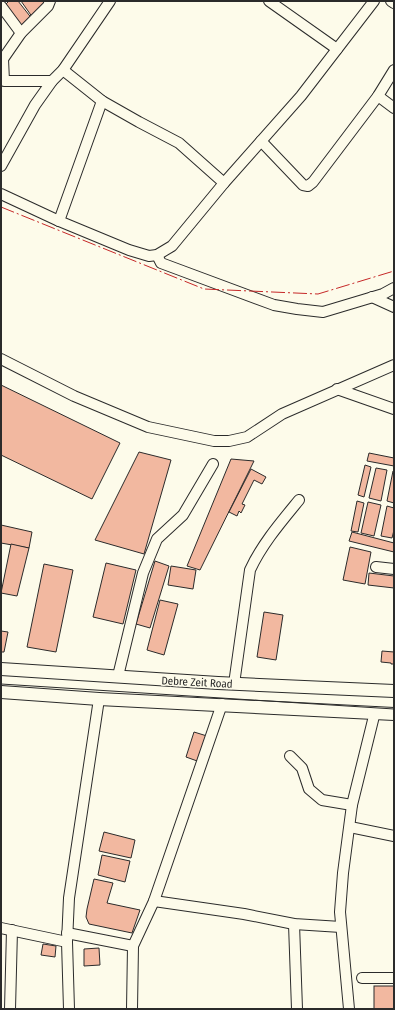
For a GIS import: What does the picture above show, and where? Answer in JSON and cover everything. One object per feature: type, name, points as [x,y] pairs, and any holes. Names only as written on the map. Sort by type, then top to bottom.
[{"type":"main road","name":"Debre Zeit Road","points":[[1,669],[234,684],[394,691]]},
{"type":"main road","name":"Debre Zeit Road","points":[[1,692],[99,699],[222,704],[394,714]]},
{"type":"street","points":[[50,1],[48,6],[21,33],[2,58],[2,85],[52,81]]},
{"type":"street","points":[[1,166],[34,106],[52,81],[63,70],[110,1]]},
{"type":"street","points":[[269,1],[336,49]]},
{"type":"street","points":[[1,194],[59,221],[140,254],[149,256],[157,255],[172,246],[224,183],[301,96],[374,1]]},
{"type":"street","points":[[1,6],[21,33]]},
{"type":"street","points":[[63,70],[102,101],[179,143],[224,183]]},
{"type":"street","points":[[261,141],[303,185],[308,186],[313,182],[378,96],[394,70]]},
{"type":"street","points":[[378,96],[394,108]]},
{"type":"street","points":[[59,221],[102,101]]},
{"type":"street","points":[[157,255],[161,263],[274,305],[297,309],[323,312],[383,294],[394,288]]},
{"type":"street","points":[[372,297],[394,307]]},
{"type":"street","points":[[1,360],[74,396],[148,427],[214,441],[230,441],[247,437],[282,414],[394,365]]},
{"type":"street","points":[[337,389],[394,409]]},
{"type":"street","points":[[118,676],[143,573],[157,540],[183,515],[213,464]]},
{"type":"street","points":[[234,684],[250,570],[257,554],[300,500]]},
{"type":"street","points":[[376,567],[394,569]]},
{"type":"street","points":[[69,1009],[67,938],[69,898],[99,699]]},
{"type":"street","points":[[132,1009],[133,946],[154,901],[222,704]]},
{"type":"street","points":[[349,1009],[340,912],[343,873],[352,805],[375,712]]},
{"type":"street","points":[[290,756],[302,768],[309,789],[322,800],[352,805]]},
{"type":"street","points":[[350,827],[394,836]]},
{"type":"street","points":[[154,901],[244,914],[294,924],[342,927]]},
{"type":"street","points":[[294,924],[297,1009]]},
{"type":"street","points":[[1,928],[133,946]]},
{"type":"street","points":[[10,1009],[12,930]]},
{"type":"street","points":[[362,978],[394,978]]},
{"type":"building","points":[[9,1],[18,1],[33,20],[22,29],[7,8],[6,4]]},
{"type":"building","points":[[21,1],[44,1],[45,4],[33,18]]},
{"type":"building","points":[[1,385],[120,443],[92,499],[1,455]]},
{"type":"building","points":[[139,452],[171,460],[144,554],[95,540]]},
{"type":"building","points":[[369,453],[394,458],[394,466],[367,461]]},
{"type":"building","points":[[231,459],[254,461],[200,570],[187,566]]},
{"type":"building","points":[[365,465],[371,467],[364,497],[358,495]]},
{"type":"building","points":[[376,468],[387,470],[381,501],[369,498]]},
{"type":"building","points":[[251,469],[266,477],[262,484],[254,480],[242,504],[245,505],[241,513],[239,511],[237,516],[229,512]]},
{"type":"building","points":[[394,471],[394,503],[387,501]]},
{"type":"building","points":[[357,501],[364,503],[358,532],[351,531]]},
{"type":"building","points":[[368,502],[381,505],[374,536],[361,533]]},
{"type":"building","points":[[387,506],[394,508],[394,530],[392,538],[381,536]]},
{"type":"building","points":[[1,525],[32,532],[29,548],[1,543]]},
{"type":"building","points":[[352,532],[394,543],[394,552],[349,541]]},
{"type":"building","points":[[11,544],[29,548],[17,596],[1,593]]},
{"type":"building","points":[[350,547],[371,552],[365,584],[343,580]]},
{"type":"building","points":[[155,561],[169,566],[150,628],[136,624]]},
{"type":"building","points":[[106,563],[136,570],[123,624],[93,617]]},
{"type":"building","points":[[44,564],[73,570],[56,652],[27,647]]},
{"type":"building","points":[[171,566],[196,570],[193,589],[168,585]]},
{"type":"building","points":[[369,573],[394,576],[394,588],[368,585]]},
{"type":"building","points":[[160,600],[178,604],[164,655],[147,650]]},
{"type":"building","points":[[264,612],[283,615],[276,660],[257,657]]},
{"type":"building","points":[[1,631],[8,632],[4,652],[1,652]]},
{"type":"building","points":[[382,651],[394,652],[394,664],[381,662]]},
{"type":"building","points":[[194,732],[207,736],[200,762],[186,757]]},
{"type":"building","points":[[104,832],[135,840],[131,858],[99,851]]},
{"type":"building","points":[[102,855],[130,861],[125,882],[98,875]]},
{"type":"building","points":[[94,879],[113,883],[107,903],[140,910],[132,933],[89,924],[86,917]]},
{"type":"building","points":[[43,944],[56,946],[55,957],[41,955]]},
{"type":"building","points":[[99,948],[100,965],[84,966],[84,949]]},
{"type":"building","points":[[374,986],[394,986],[394,1009],[374,1009]]},
{"type":"tram line","points":[[1,684],[394,709]]},
{"type":"power","points":[[1,207],[204,289],[318,294],[394,271]]}]
